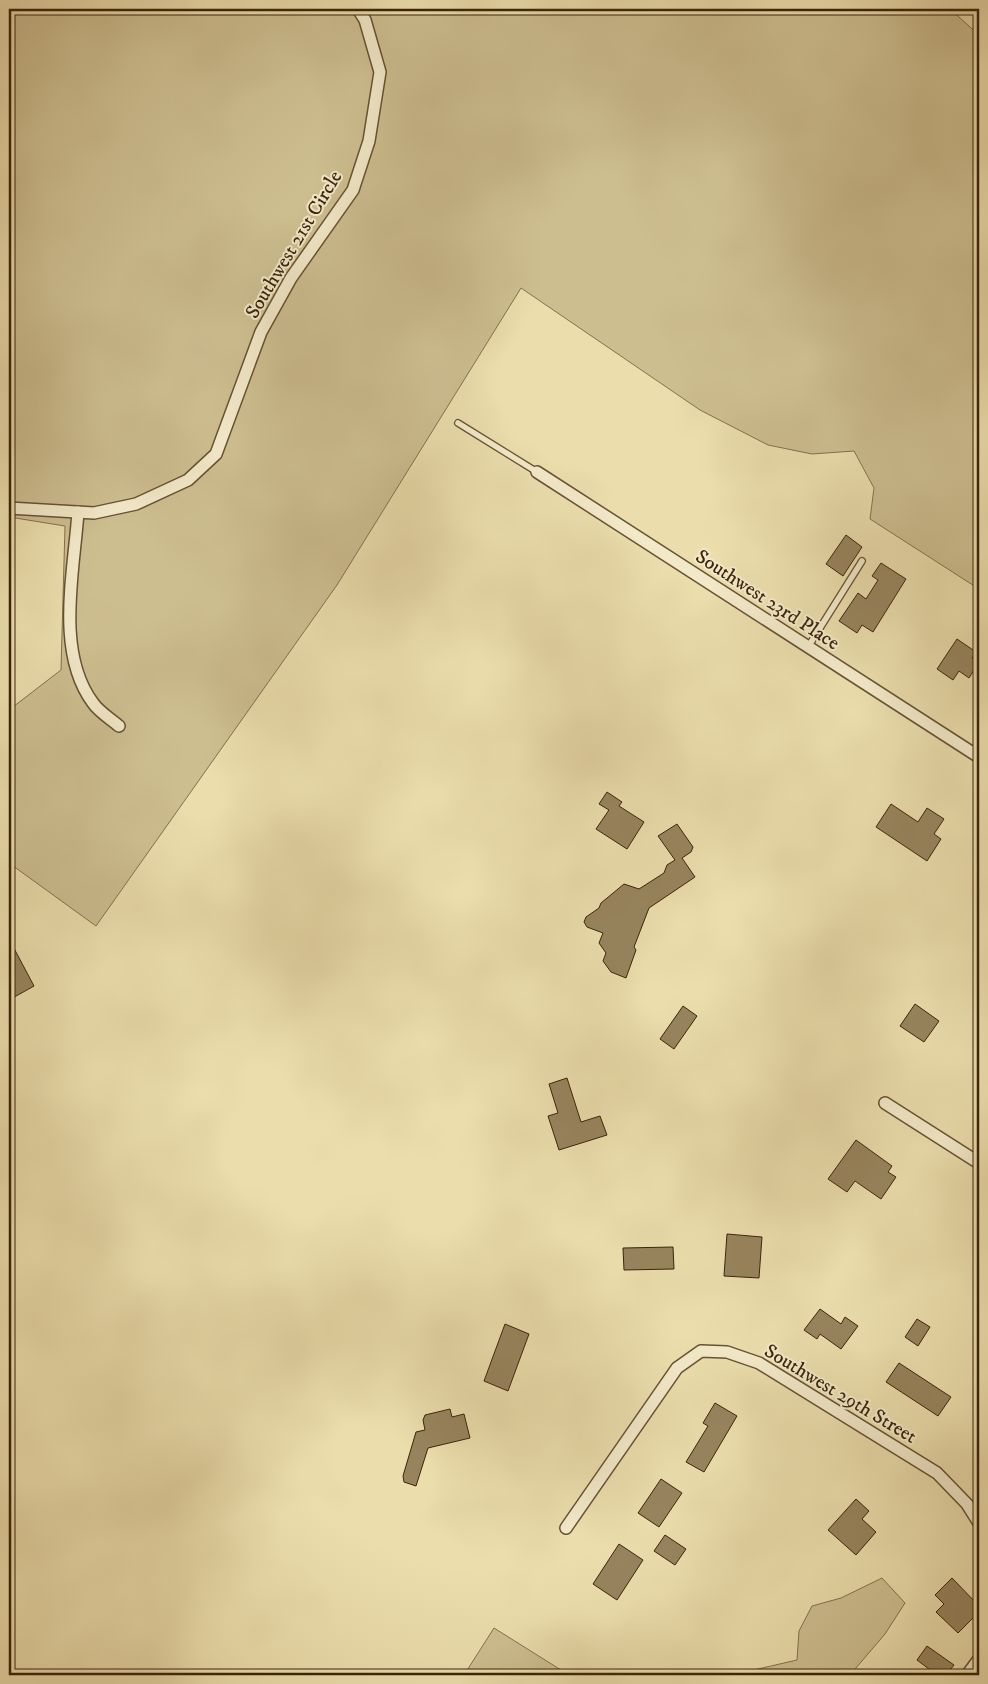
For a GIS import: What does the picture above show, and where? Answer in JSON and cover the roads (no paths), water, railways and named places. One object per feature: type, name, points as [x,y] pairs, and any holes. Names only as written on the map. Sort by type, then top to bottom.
[{"type":"street","name":"Southwest 21st Circle","points":[[9,508],[94,513],[136,504],[188,480],[216,454],[261,332],[291,278],[353,190],[369,141],[380,72],[365,20],[358,9]]},
{"type":"street","name":"Southwest 23rd Place","points":[[537,472],[979,757]]},
{"type":"street","points":[[78,512],[70,646],[80,680],[94,704],[119,726]]},
{"type":"street","points":[[884,1103],[979,1163]]},
{"type":"street","name":"Southwest 29th Street","points":[[566,1528],[677,1368],[701,1351],[727,1352],[759,1362],[937,1473],[966,1504],[979,1523]]},
{"type":"street","points":[[967,1675],[979,1660]]},
{"type":"lane","points":[[458,423],[537,472]]},
{"type":"lane","points":[[808,647],[862,561]]}]
